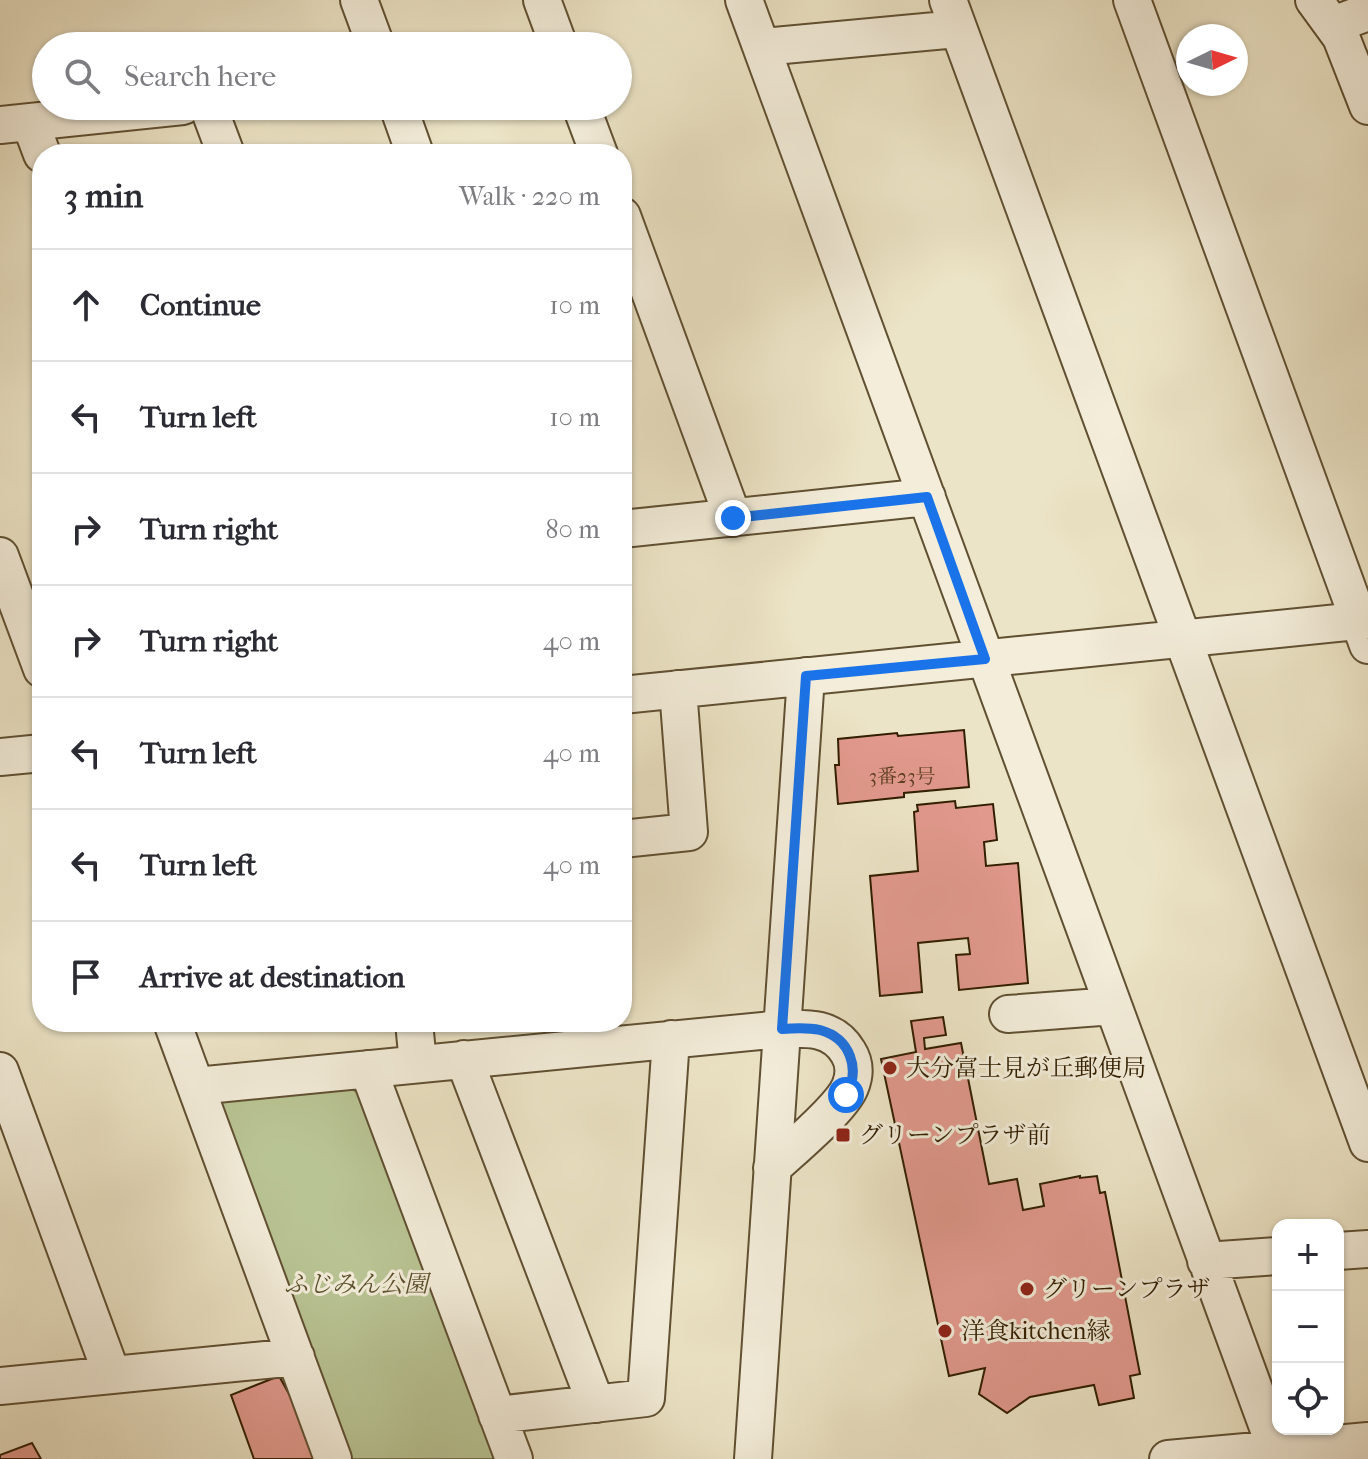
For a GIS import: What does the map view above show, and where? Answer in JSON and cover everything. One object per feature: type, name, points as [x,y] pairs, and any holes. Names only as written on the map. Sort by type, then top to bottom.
[{"type":"street","points":[[359,0],[371,32]]},
{"type":"street","points":[[542,0],[554,32]]},
{"type":"street","points":[[744,0],[1276,1449]]},
{"type":"street","points":[[632,694],[1181,638],[1365,629],[1132,0]]},
{"type":"street","points":[[1324,12],[1368,12]]},
{"type":"street","points":[[1324,12],[1351,58],[1368,106]]},
{"type":"street","points":[[762,47],[952,14],[1368,1143]]},
{"type":"street","points":[[24,133],[101,120]]},
{"type":"street","points":[[213,120],[222,144]]},
{"type":"street","points":[[403,120],[411,144]]},
{"type":"street","points":[[586,120],[595,144]]},
{"type":"street","points":[[632,243],[733,518]]},
{"type":"street","points":[[632,528],[927,497]]},
{"type":"street","points":[[0,556],[7,596],[32,648]]},
{"type":"street","points":[[753,1459],[782,1221],[772,1168],[806,676]]},
{"type":"street","points":[[632,838],[689,832],[678,689]]},
{"type":"street","points":[[0,757],[32,754]]},
{"type":"street","points":[[1008,1014],[1113,1006]]},
{"type":"street","points":[[196,1086],[464,1059],[506,1038],[602,1034],[671,1039],[810,1028],[831,1034],[852,1058],[851,1086],[841,1101],[772,1168]]},
{"type":"street","points":[[176,1032],[333,1459]]},
{"type":"street","points":[[415,1032],[418,1064]]},
{"type":"street","points":[[497,1415],[646,1398],[671,1039]]},
{"type":"street","points":[[464,1059],[596,1404]]},
{"type":"street","points":[[368,1069],[514,1459]]},
{"type":"street","points":[[0,1071],[112,1375]]},
{"type":"street","points":[[1344,1251],[1368,1249]]},
{"type":"street","points":[[1206,1261],[1272,1256]]},
{"type":"street","points":[[0,1386],[296,1357]]},
{"type":"street","points":[[1168,1459],[1368,1441]]},
{"type":"green space","name":"ふじみん公園","points":[[343,1084],[362,1095],[498,1459],[343,1459],[218,1100]]},
{"type":"building","points":[[964,730],[969,787],[904,793],[904,797],[838,804],[835,765],[839,765],[838,739]]},
{"type":"building","points":[[955,801],[956,808],[993,804],[997,840],[984,842],[986,866],[1018,863],[1028,983],[959,990],[956,955],[970,954],[968,938],[918,943],[922,992],[880,996],[870,876],[918,871],[914,812],[918,811],[917,805]]},
{"type":"building","name":"グリーンプラザ","points":[[943,1017],[946,1035],[924,1038],[925,1049],[961,1043],[989,1184],[1017,1179],[1023,1210],[1044,1206],[1040,1184],[1097,1176],[1100,1193],[1105,1192],[1140,1374],[1130,1376],[1134,1398],[1099,1405],[1094,1385],[1030,1397],[1007,1413],[979,1394],[985,1368],[949,1376],[881,1059],[916,1052],[911,1021]]},
{"type":"building","points":[[279,1376],[293,1401],[315,1459],[254,1459],[231,1395]]},
{"type":"building","points":[[32,1443],[41,1459],[0,1459],[0,1455]]},
{"type":"place","name":"大分富士見が丘郵便局","points":[[890,1068]]},
{"type":"place","name":"グリーンプラザ前","points":[[843,1135]]},
{"type":"place","name":"グリーンプラザ","points":[[1027,1289]]},
{"type":"place","name":"洋食kitchen縁","points":[[945,1331]]},
{"type":"route","points":[[733,518],[927,497],[985,659],[806,676],[782,1029],[822,1030],[839,1039],[852,1058],[854,1068],[846,1095]]}]
